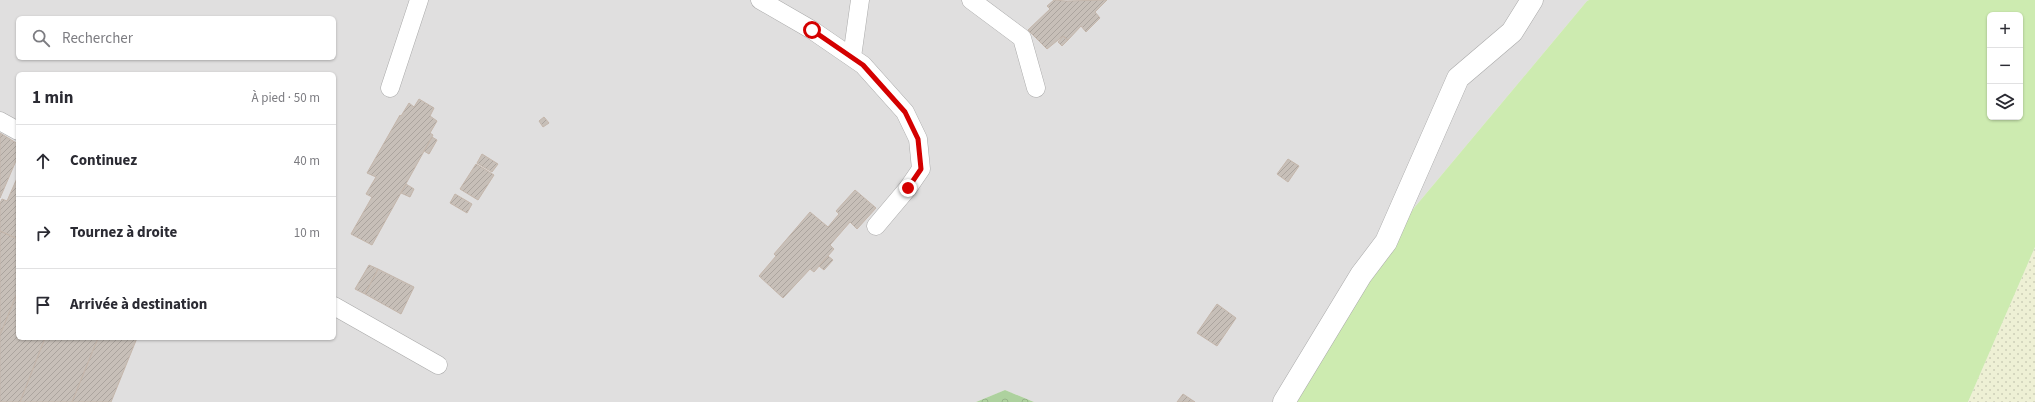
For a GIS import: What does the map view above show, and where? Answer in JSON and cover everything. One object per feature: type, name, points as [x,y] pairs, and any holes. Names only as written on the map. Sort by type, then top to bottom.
[{"type":"street","points":[[1284,402],[1362,275],[1386,242],[1458,78],[1512,32],[1532,0]]},
{"type":"lane","points":[[390,88],[419,0]]},
{"type":"lane","points":[[760,0],[812,30],[863,65],[905,112],[918,139],[921,169],[908,188],[876,226]]},
{"type":"lane","points":[[852,57],[860,0]]},
{"type":"lane","points":[[971,0],[1022,38],[1036,88]]},
{"type":"lane","points":[[0,121],[16,130]]},
{"type":"lane","points":[[336,307],[438,364]]},
{"type":"shaded area","points":[[0,0],[1589,0],[1414,208],[1282,402],[1034,402],[1005,390],[976,402],[0,402]]},
{"type":"green space","points":[[1589,0],[2035,0],[2035,247],[1968,402],[1282,402],[1414,208]]},
{"type":"green space","points":[[2035,247],[2035,402],[1968,402]]},
{"type":"green space","points":[[1005,390],[1034,402],[976,402]]},
{"type":"building","points":[[1054,0],[1107,0],[1095,12],[1100,18],[1086,32],[1081,26],[1068,40],[1063,36],[1047,49],[1028,30],[1050,9],[1047,6]]},
{"type":"building","points":[[1063,36],[1068,40],[1062,46],[1058,42]]},
{"type":"building","points":[[419,99],[434,108],[430,116],[437,121],[430,133],[433,135],[372,245],[351,234],[372,197],[366,194],[376,177],[367,173],[400,115],[401,116],[409,103],[414,107]]},
{"type":"building","points":[[544,117],[549,123],[543,127],[539,121]]},
{"type":"building","points":[[0,133],[16,143],[16,161],[0,198]]},
{"type":"building","points":[[432,137],[437,140],[429,154],[424,151]]},
{"type":"building","points":[[482,154],[498,164],[492,172],[477,163]]},
{"type":"building","points":[[1288,159],[1299,166],[1288,182],[1277,174]]},
{"type":"building","points":[[476,164],[494,175],[478,200],[460,189]]},
{"type":"building","points":[[16,181],[16,238],[0,231],[0,203],[2,199],[7,201]]},
{"type":"building","points":[[406,184],[414,189],[410,197],[401,193]]},
{"type":"building","points":[[855,190],[876,208],[857,229],[850,222],[830,245],[834,249],[814,272],[810,269],[783,298],[759,276],[776,256],[774,254],[810,212],[828,227],[839,214],[836,211]]},
{"type":"building","points":[[455,194],[472,204],[467,213],[450,203]]},
{"type":"building","points":[[0,231],[16,238],[16,296],[0,335]]},
{"type":"building","points":[[828,256],[833,260],[824,270],[819,266]]},
{"type":"building","points":[[369,265],[378,269],[365,294],[355,289]]},
{"type":"building","points":[[378,269],[414,287],[401,314],[365,294]]},
{"type":"building","points":[[16,296],[16,340],[44,340],[20,402],[0,402],[0,335]]},
{"type":"building","points":[[1217,304],[1236,318],[1217,346],[1197,333]]},
{"type":"building","points":[[44,340],[97,340],[72,402],[20,402]]},
{"type":"building","points":[[97,340],[136,340],[111,402],[72,402]]},
{"type":"building","points":[[1183,394],[1195,402],[1177,402]]},
{"type":"route","points":[[812,30],[863,65],[905,112],[918,139],[921,169],[908,188]]}]
